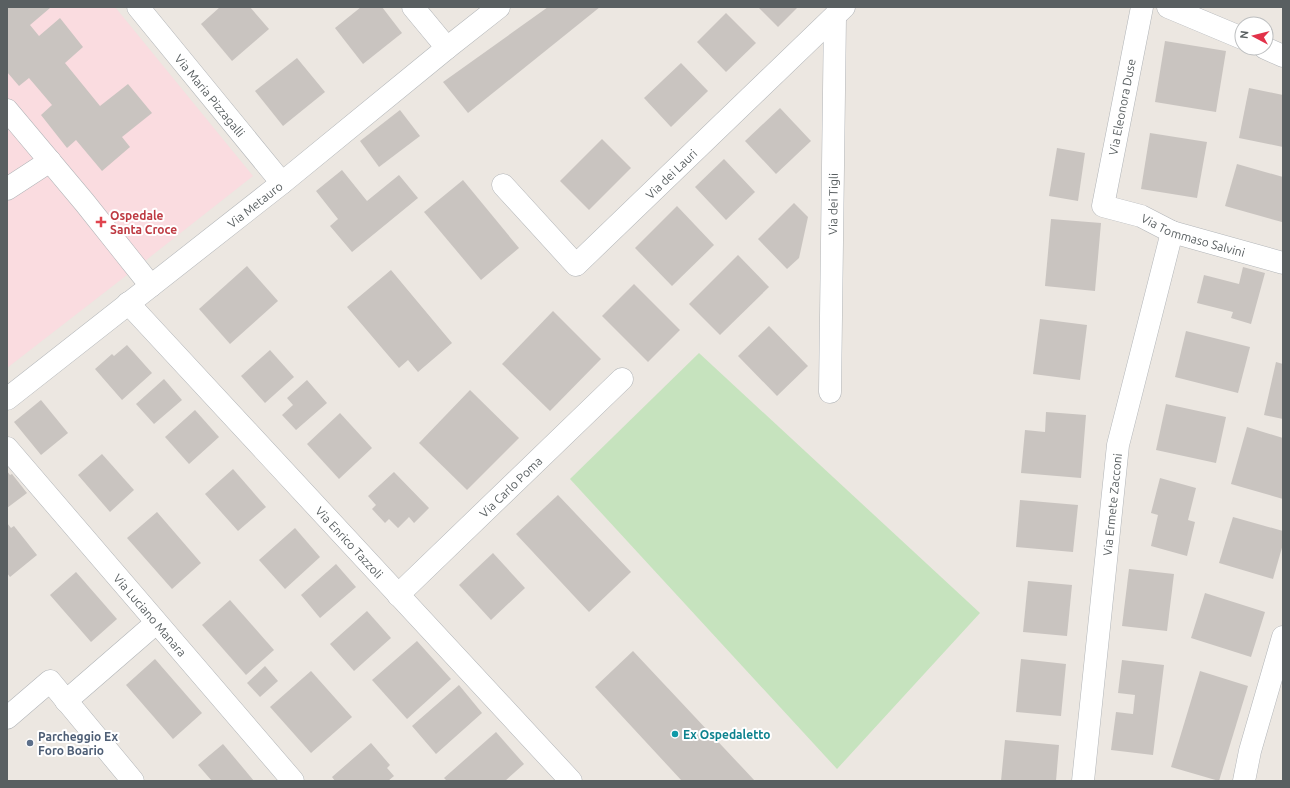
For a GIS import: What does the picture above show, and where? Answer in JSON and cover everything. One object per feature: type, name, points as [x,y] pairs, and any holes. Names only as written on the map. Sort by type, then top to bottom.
[{"type":"street","name":"Via Maria Pizzagalli","points":[[138,7],[282,183]]},
{"type":"street","points":[[413,7],[447,48]]},
{"type":"street","name":"Via Metauro","points":[[7,399],[282,183],[499,7]]},
{"type":"street","name":"Via Eleonora Duse","points":[[1103,206],[1142,7]]},
{"type":"street","points":[[1168,7],[1234,35]]},
{"type":"street","name":"Via dei Lauri","points":[[503,185],[576,265],[840,11]]},
{"type":"street","name":"Via dei Tigli","points":[[830,392],[840,11]]},
{"type":"street","points":[[7,110],[85,203],[150,286]]},
{"type":"street","points":[[7,189],[50,161]]},
{"type":"street","name":"Via Tommaso Salvini","points":[[1103,206],[1141,216],[1172,232],[1283,263]]},
{"type":"street","name":"Via Ermete Zacconi","points":[[1083,781],[1118,445],[1172,232]]},
{"type":"street","name":"Via Enrico Tazzoli","points":[[128,303],[571,781]]},
{"type":"street","name":"Via Carlo Poma","points":[[398,595],[622,378]]},
{"type":"street","name":"Via Luciano Manara","points":[[7,448],[293,781]]},
{"type":"street","points":[[66,700],[156,622]]},
{"type":"street","points":[[1244,781],[1250,751],[1283,637]]},
{"type":"street","points":[[7,718],[50,681],[133,781]]},
{"type":"shaded area","name":"Ospedale Santa Croce","points":[[7,7],[115,7],[253,176],[7,368]]},
{"type":"green space","points":[[699,353],[980,613],[837,769],[570,479]]},
{"type":"building","points":[[7,7],[49,7],[50,8],[30,25],[39,36],[60,18],[83,47],[65,63],[100,106],[128,84],[152,113],[122,137],[130,147],[102,171],[76,140],[67,148],[41,115],[52,105],[29,78],[19,86],[7,72]]},
{"type":"building","points":[[220,7],[250,7],[269,29],[232,61],[201,24]]},
{"type":"building","points":[[361,7],[382,7],[402,33],[363,64],[335,28]]},
{"type":"building","points":[[548,7],[600,7],[468,113],[443,82]]},
{"type":"building","points":[[758,7],[798,7],[778,27]]},
{"type":"building","points":[[726,13],[756,43],[726,72],[697,42]]},
{"type":"building","points":[[1165,41],[1226,51],[1216,112],[1155,102]]},
{"type":"building","points":[[297,58],[325,92],[283,126],[255,91]]},
{"type":"building","points":[[681,63],[708,91],[671,127],[644,98]]},
{"type":"building","points":[[1249,88],[1283,95],[1283,147],[1239,138]]},
{"type":"building","points":[[780,108],[811,141],[776,174],[745,141]]},
{"type":"building","points":[[400,110],[420,136],[379,167],[360,141]]},
{"type":"building","points":[[1150,133],[1207,142],[1197,198],[1141,189]]},
{"type":"building","points":[[602,139],[631,168],[589,210],[560,181]]},
{"type":"building","points":[[1057,148],[1085,153],[1078,201],[1049,196]]},
{"type":"building","points":[[724,159],[755,192],[726,220],[695,187]]},
{"type":"building","points":[[1237,164],[1283,177],[1282,222],[1225,206]]},
{"type":"building","points":[[342,170],[367,201],[399,175],[418,198],[352,252],[330,226],[338,219],[316,191]]},
{"type":"building","points":[[463,180],[519,248],[481,280],[424,212]]},
{"type":"building","points":[[794,203],[808,217],[799,258],[787,269],[758,239]]},
{"type":"building","points":[[677,206],[714,245],[672,286],[635,248]]},
{"type":"building","points":[[1051,219],[1101,223],[1095,291],[1045,286]]},
{"type":"building","points":[[738,255],[769,287],[720,335],[689,304]]},
{"type":"building","points":[[247,266],[278,301],[230,344],[199,309]]},
{"type":"building","points":[[1243,267],[1265,273],[1251,324],[1231,318],[1233,312],[1197,303],[1204,275],[1239,284]]},
{"type":"building","points":[[391,270],[452,343],[418,372],[408,360],[399,368],[347,307]]},
{"type":"building","points":[[634,284],[680,330],[648,362],[602,316]]},
{"type":"building","points":[[553,311],[601,359],[550,411],[502,364]]},
{"type":"building","points":[[1040,319],[1087,325],[1080,380],[1033,374]]},
{"type":"building","points":[[769,326],[808,366],[777,396],[738,356]]},
{"type":"building","points":[[1186,331],[1250,347],[1238,393],[1175,377]]},
{"type":"building","points":[[127,345],[152,373],[122,400],[95,369],[112,354],[114,356]]},
{"type":"building","points":[[270,350],[294,377],[265,403],[241,376]]},
{"type":"building","points":[[1276,362],[1283,364],[1283,419],[1264,415]]},
{"type":"building","points":[[164,379],[182,400],[154,424],[136,404]]},
{"type":"building","points":[[307,380],[327,403],[296,430],[282,415],[293,405],[287,398]]},
{"type":"building","points":[[470,390],[519,438],[467,490],[419,443]]},
{"type":"building","points":[[41,400],[68,433],[41,455],[14,422]]},
{"type":"building","points":[[1166,404],[1226,417],[1216,463],[1156,450]]},
{"type":"building","points":[[195,410],[219,437],[189,464],[165,437]]},
{"type":"building","points":[[1046,412],[1086,415],[1081,478],[1021,473],[1025,430],[1045,432]]},
{"type":"building","points":[[340,413],[372,448],[339,479],[307,444]]},
{"type":"building","points":[[1247,427],[1283,438],[1283,499],[1231,484]]},
{"type":"building","points":[[102,454],[134,490],[110,512],[78,475]]},
{"type":"building","points":[[233,469],[266,507],[238,531],[205,494]]},
{"type":"building","points":[[7,471],[10,475],[12,474],[27,493],[7,508]]},
{"type":"building","points":[[394,472],[429,508],[414,523],[409,517],[398,528],[389,519],[385,523],[372,509],[376,505],[368,496]]},
{"type":"building","points":[[1160,478],[1196,488],[1188,520],[1195,522],[1187,556],[1151,546],[1158,515],[1151,513]]},
{"type":"building","points":[[558,495],[631,572],[589,612],[516,534]]},
{"type":"building","points":[[1020,500],[1078,505],[1073,552],[1016,547]]},
{"type":"building","points":[[157,512],[201,563],[172,589],[127,538]]},
{"type":"building","points":[[1233,517],[1283,531],[1283,544],[1273,579],[1219,563]]},
{"type":"building","points":[[7,523],[11,528],[14,526],[37,555],[10,577],[7,573]]},
{"type":"building","points":[[295,528],[320,557],[285,589],[259,560]]},
{"type":"building","points":[[493,553],[525,588],[491,620],[459,585]]},
{"type":"building","points":[[336,564],[356,587],[320,618],[301,595]]},
{"type":"building","points":[[1129,569],[1174,574],[1167,631],[1122,626]]},
{"type":"building","points":[[76,572],[117,619],[91,642],[50,595]]},
{"type":"building","points":[[1028,581],[1072,585],[1067,636],[1023,632]]},
{"type":"building","points":[[1205,593],[1265,612],[1251,657],[1191,638]]},
{"type":"building","points":[[230,600],[274,650],[246,675],[202,625]]},
{"type":"building","points":[[367,611],[391,638],[354,671],[330,644]]},
{"type":"building","points":[[417,641],[451,679],[407,719],[372,680]]},
{"type":"building","name":"Ex Ospedaletto","points":[[633,651],[755,781],[682,781],[595,687]]},
{"type":"building","points":[[155,659],[202,713],[173,739],[126,685]]},
{"type":"building","points":[[1021,659],[1066,664],[1061,716],[1016,712]]},
{"type":"building","points":[[1122,660],[1164,665],[1153,755],[1111,750],[1116,712],[1133,714],[1135,695],[1118,693]]},
{"type":"building","points":[[265,666],[278,681],[260,697],[247,683]]},
{"type":"building","points":[[311,671],[352,717],[311,753],[270,707]]},
{"type":"building","points":[[1200,671],[1248,686],[1219,781],[1171,767]]},
{"type":"building","points":[[459,685],[482,713],[436,754],[412,726]]},
{"type":"building","points":[[496,732],[524,764],[505,781],[447,781],[444,778]]},
{"type":"building","points":[[1005,740],[1059,745],[1056,781],[1001,781]]},
{"type":"building","points":[[371,743],[390,765],[387,768],[394,776],[388,781],[335,781],[332,777]]},
{"type":"building","points":[[223,744],[254,781],[212,781],[198,765]]},
{"type":"place","name":"Ospedale Santa Croce","points":[[101,222]]},
{"type":"place","name":"Ex Ospedaletto","points":[[675,734]]},
{"type":"place","name":"Parcheggio Ex Foro Boario","points":[[30,743]]}]
